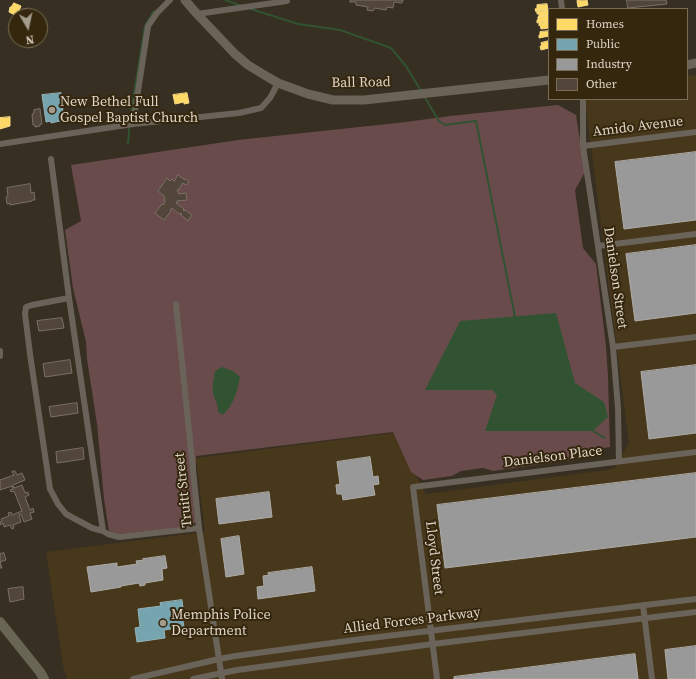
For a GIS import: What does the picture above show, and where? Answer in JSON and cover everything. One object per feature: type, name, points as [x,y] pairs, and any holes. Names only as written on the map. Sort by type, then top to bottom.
[{"type":"main road","name":"Ball Road","points":[[184,0],[235,54],[261,73],[278,83],[308,94],[333,100],[364,100],[548,80]]},
{"type":"main road","points":[[0,622],[42,676],[54,679]]},
{"type":"street","points":[[129,125],[148,26],[157,13],[170,0]]},
{"type":"street","points":[[197,14],[288,1]]},
{"type":"street","points":[[0,144],[129,125],[239,113],[261,108],[270,98],[278,83]]},
{"type":"street","name":"Danielson Street","points":[[582,100],[584,146],[613,347],[618,408],[620,461]]},
{"type":"street","name":"Amido Avenue","points":[[584,146],[696,132]]},
{"type":"street","points":[[51,159],[69,298],[103,531]]},
{"type":"street","points":[[598,246],[696,234]]},
{"type":"street","points":[[69,298],[26,307],[33,376],[50,489],[58,504],[66,514],[92,528],[119,537],[199,528]]},
{"type":"street","name":"Truitt Street","points":[[176,304],[199,528],[221,676]]},
{"type":"street","points":[[613,347],[696,337]]},
{"type":"street","points":[[0,351],[0,356]]},
{"type":"street","name":"Danielson Place","points":[[413,487],[696,452]]},
{"type":"street","name":"Lloyd Street","points":[[413,487],[437,679]]},
{"type":"street","name":"Allied Forces Parkway","points":[[134,679],[219,659],[431,630],[696,598]]},
{"type":"street","points":[[643,605],[652,679]]},
{"type":"street","name":"Allied Forces Parkway","points":[[193,679],[221,676],[237,670],[433,644],[696,612]]},
{"type":"shaded area","points":[[696,75],[696,679],[67,679],[63,665],[46,552],[205,532],[196,458],[393,433],[426,494],[614,469],[629,443],[585,100],[688,100],[688,76]]},
{"type":"shaded area","points":[[558,105],[576,115],[585,172],[575,190],[583,248],[596,264],[606,346],[610,447],[580,451],[571,460],[493,471],[483,468],[461,471],[452,476],[423,480],[411,472],[393,432],[196,456],[196,522],[186,527],[120,534],[109,531],[86,342],[73,288],[65,230],[81,221],[71,165],[238,140]]},
{"type":"shaded area","points":[[556,313],[575,383],[604,402],[608,417],[593,431],[485,431],[497,395],[492,390],[425,390],[460,321]]},
{"type":"shaded area","points":[[222,367],[233,371],[240,377],[238,388],[230,407],[223,415],[218,412],[218,406],[213,390],[215,371]]},
{"type":"building: Homes","points":[[587,0],[588,5],[578,7],[577,1]]},
{"type":"building: Homes","points":[[14,3],[21,6],[20,8],[10,8]]},
{"type":"building: Homes","points":[[547,4],[548,10],[536,12],[535,9],[537,8],[537,5]]},
{"type":"building: Homes","points":[[548,10],[548,15],[539,17],[537,11]]},
{"type":"building: Homes","points":[[548,15],[548,21],[537,23],[538,17]]},
{"type":"building: Homes","points":[[548,21],[548,28],[541,29],[539,23]]},
{"type":"building: Homes","points":[[548,31],[548,36],[539,38],[540,32]]},
{"type":"building: Homes","points":[[548,41],[548,48],[541,50],[541,43]]},
{"type":"building: Homes","points":[[187,93],[189,103],[184,104],[184,102],[175,104],[173,95]]},
{"type":"building: Homes","points":[[10,117],[10,126],[0,129],[0,118]]},
{"type":"building: Public","points":[[61,93],[64,120],[51,123],[51,121],[46,122],[42,95]]},
{"type":"building: Public","points":[[182,600],[184,627],[164,630],[165,638],[137,642],[135,628],[140,627],[138,609],[161,606],[160,603]]},
{"type":"building: Industry","points":[[696,152],[696,220],[624,229],[615,162]]},
{"type":"building: Industry","points":[[696,245],[696,313],[635,321],[626,254]]},
{"type":"building: Industry","points":[[696,365],[696,433],[649,439],[641,372]]},
{"type":"building: Industry","points":[[370,457],[373,477],[378,476],[379,484],[373,485],[375,495],[343,500],[342,494],[337,494],[336,485],[340,484],[337,462]]},
{"type":"building: Industry","points":[[696,473],[696,537],[445,568],[437,505]]},
{"type":"building: Industry","points":[[269,492],[272,517],[219,524],[216,499]]},
{"type":"building: Industry","points":[[239,536],[244,574],[226,577],[221,539]]},
{"type":"building: Industry","points":[[165,556],[167,568],[162,569],[163,580],[145,583],[145,585],[140,586],[139,583],[91,592],[87,567],[117,563],[117,567],[137,564],[136,561],[144,560],[143,559]]},
{"type":"building: Industry","points":[[312,567],[315,591],[258,599],[257,587],[264,586],[263,576],[269,575],[268,573]]},
{"type":"building: Industry","points":[[696,646],[696,679],[668,679],[665,650]]},
{"type":"building: Industry","points":[[635,654],[638,679],[454,679],[454,677]]},
{"type":"building: Other","points":[[351,0],[403,0],[402,3],[394,2],[393,8],[387,7],[386,10],[375,8],[372,11],[367,10],[368,7],[356,5],[356,2],[350,2]]},
{"type":"building: Other","points":[[627,0],[666,0],[667,4],[628,8]]},
{"type":"building: Other","points":[[40,109],[42,124],[35,127],[35,125],[33,125],[32,114],[34,113],[34,110]]},
{"type":"building: Other","points":[[178,175],[189,182],[186,185],[183,183],[177,191],[179,194],[186,193],[187,200],[177,201],[176,203],[184,209],[184,211],[185,210],[192,215],[188,221],[181,215],[182,214],[179,214],[172,208],[164,220],[155,213],[165,202],[164,196],[158,191],[167,178],[170,181],[172,179],[174,181]]},
{"type":"building: Other","points":[[30,184],[31,193],[34,192],[35,200],[10,205],[10,203],[7,204],[7,188]]},
{"type":"building: Other","points":[[62,318],[64,328],[39,331],[37,321]]},
{"type":"building: Other","points":[[70,360],[72,373],[45,377],[43,364]]},
{"type":"building: Other","points":[[77,403],[78,413],[51,417],[49,407]]},
{"type":"building: Other","points":[[83,448],[84,459],[57,463],[56,452]]},
{"type":"building: Other","points":[[15,471],[17,475],[22,473],[25,480],[13,485],[14,488],[22,485],[25,493],[28,492],[29,495],[25,497],[30,510],[33,508],[34,512],[30,513],[32,519],[24,522],[21,514],[19,515],[21,522],[13,525],[14,528],[12,529],[10,525],[4,527],[3,523],[0,525],[0,522],[2,521],[1,519],[9,516],[8,513],[11,512],[12,515],[22,511],[14,491],[11,492],[10,490],[13,489],[12,486],[0,490],[0,480],[14,475],[12,472]]},
{"type":"building: Other","points":[[4,553],[6,560],[0,562],[0,554]]},
{"type":"building: Other","points":[[23,587],[24,599],[10,602],[8,589]]},
{"type":"waterway","points":[[225,0],[242,6]]},
{"type":"waterway","points":[[251,9],[298,24],[340,30],[391,48],[406,66],[421,91]]},
{"type":"waterway","points":[[128,144],[130,119],[145,26],[154,11]]},
{"type":"waterway","points":[[424,96],[439,121],[445,125],[476,121],[515,317]]},
{"type":"waterway","points":[[593,431],[605,438]]},
{"type":"place","name":"New Bethel Full Gospel Baptist Church","points":[[52,110]]},
{"type":"place","name":"Memphis Police Department","points":[[163,623]]}]
